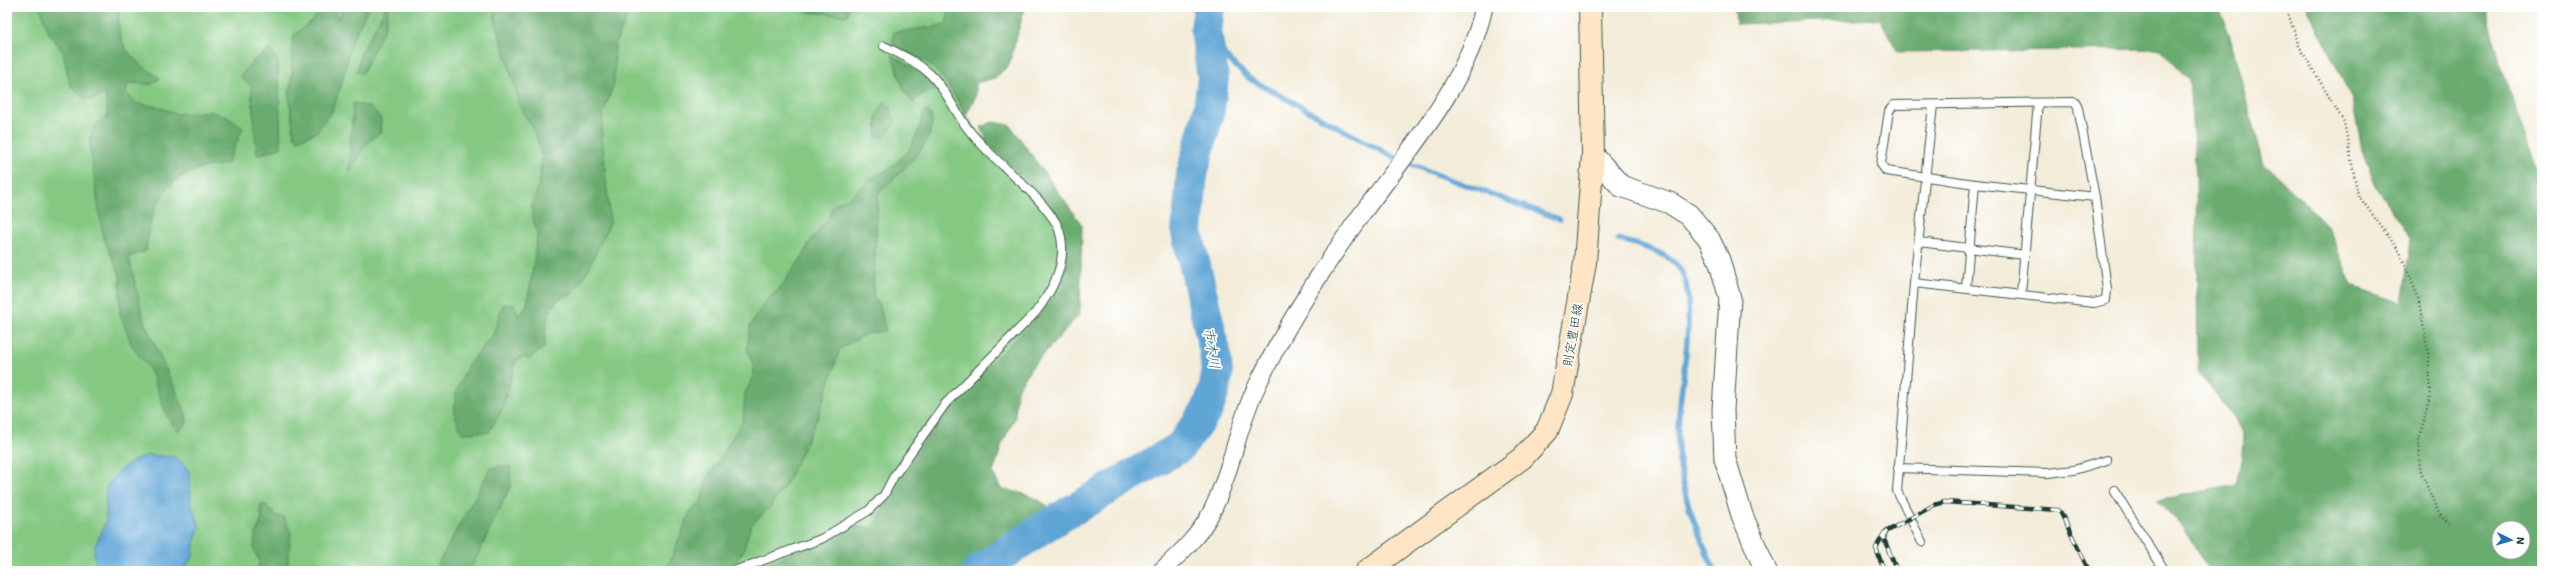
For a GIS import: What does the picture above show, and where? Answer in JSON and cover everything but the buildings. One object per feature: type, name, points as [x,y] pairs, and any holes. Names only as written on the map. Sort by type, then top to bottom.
[{"type":"main road","name":"則定豊田線","points":[[1367,571],[1522,458],[1547,431],[1562,394],[1585,263],[1593,156],[1590,7]]},
{"type":"street","points":[[1161,571],[1189,546],[1212,511],[1254,390],[1294,315],[1324,266],[1430,119],[1458,77],[1479,30],[1484,7]]},
{"type":"street","points":[[1593,156],[1621,186],[1670,203],[1689,215],[1709,239],[1719,260],[1730,298],[1723,410],[1725,459],[1742,515],[1766,571]]},
{"type":"lane","points":[[734,571],[821,538],[868,511],[884,495],[894,476],[946,403],[1043,304],[1061,267],[1062,248],[1058,226],[1033,193],[968,130],[943,88],[930,74],[915,63],[884,46]]},
{"type":"lane","points":[[1914,283],[2094,303],[2106,300],[2107,290],[2095,197],[2078,108],[2075,102],[1894,105],[1889,111],[1881,164],[1886,171],[1975,184],[2095,197]]},
{"type":"lane","points":[[2021,294],[2038,103]]},
{"type":"lane","points":[[1922,542],[1897,491],[1914,283],[1924,177],[1933,105]]},
{"type":"lane","points":[[1966,288],[1975,184]]},
{"type":"lane","points":[[1919,242],[2025,255]]},
{"type":"lane","points":[[1898,468],[2048,473],[2074,470],[2107,460]]},
{"type":"lane","points":[[2114,490],[2165,571]]},
{"type":"path","points":[[2286,7],[2308,63],[2344,122],[2358,195],[2400,252],[2418,297],[2428,351],[2431,392],[2419,439],[2420,470],[2439,514],[2450,526]]},
{"type":"green space","points":[[7,7],[950,7],[946,25],[892,45],[924,60],[937,71],[945,81],[970,122],[986,140],[1036,188],[1047,202],[1057,217],[1064,232],[1067,247],[1065,270],[1055,291],[1041,313],[1023,333],[965,390],[914,453],[896,480],[873,528],[857,527],[750,571],[7,571]]},
{"type":"green space","points":[[40,7],[111,7],[119,12],[120,34],[128,51],[134,59],[160,78],[152,84],[128,83],[126,92],[136,103],[158,107],[177,114],[211,112],[225,116],[243,128],[227,164],[197,169],[173,183],[165,192],[158,202],[150,224],[146,251],[129,257],[144,321],[186,413],[187,423],[178,431],[168,419],[150,369],[133,348],[120,314],[120,275],[103,237],[90,149],[90,139],[96,123],[108,118],[105,94],[94,99],[85,99],[70,85],[63,52],[49,33]]},
{"type":"green space","points":[[320,7],[334,7],[339,19],[343,7],[369,7],[351,43],[343,80],[332,111],[317,132],[298,140],[294,135],[289,96],[292,73],[292,44],[294,35],[313,20]]},
{"type":"green space","points":[[386,7],[389,7],[385,27],[362,74],[357,72],[360,55]]},
{"type":"green space","points":[[494,7],[632,7],[615,44],[614,84],[603,114],[602,136],[610,223],[587,272],[572,294],[563,297],[552,307],[547,323],[544,348],[529,359],[524,357],[516,360],[503,408],[489,432],[462,433],[454,413],[456,392],[468,365],[493,334],[503,304],[515,305],[519,317],[527,304],[537,236],[531,208],[540,181],[542,156],[533,127],[522,112],[495,19]]},
{"type":"green space","points":[[766,7],[849,7],[847,16]]},
{"type":"green space","points":[[950,7],[1025,7],[1009,65],[995,78],[976,83],[976,96],[966,115],[947,82],[927,62],[892,45],[894,32],[946,25]]},
{"type":"green space","points":[[1735,7],[2217,7],[2229,33],[2262,161],[2328,226],[2352,286],[2402,303],[2411,239],[2377,190],[2362,150],[2352,99],[2307,7],[2485,7],[2499,61],[2542,180],[2542,571],[2209,571],[2184,528],[2157,500],[2236,485],[2242,456],[2243,436],[2234,418],[2198,372],[2196,175],[2189,80],[2160,49],[1898,52],[1880,19],[1736,24]]},
{"type":"green space","points":[[270,49],[278,61],[281,148],[257,155],[251,87],[240,76],[253,61]]},
{"type":"green space","points":[[892,55],[927,76],[936,90],[922,94],[913,103],[904,90]]},
{"type":"green space","points":[[885,101],[891,108],[895,123],[885,137],[876,137],[877,114]]},
{"type":"green space","points":[[353,103],[370,107],[381,118],[380,133],[368,142],[350,172],[350,155]]},
{"type":"green space","points":[[924,111],[929,112],[932,122],[930,134],[924,145],[905,168],[878,194],[873,296],[880,307],[886,331],[866,334],[840,349],[818,417],[787,482],[770,507],[751,525],[743,552],[734,564],[716,571],[666,571],[690,512],[701,502],[706,480],[743,420],[745,393],[752,380],[754,367],[747,348],[750,326],[764,303],[778,290],[803,256],[809,243],[827,220],[834,204],[851,197],[865,183],[894,165],[909,150],[918,132]]},
{"type":"green space","points":[[993,122],[1010,125],[1082,225],[1080,314],[1032,367],[1017,390],[1015,418],[1002,444],[993,473],[1001,489],[1026,495],[1049,507],[1046,517],[971,571],[750,571],[857,527],[873,528],[888,502],[897,479],[926,439],[973,381],[1039,316],[1052,300],[1066,266],[1067,247],[1061,221],[1037,191],[988,142],[981,127]]},
{"type":"green space","points":[[500,466],[510,467],[511,485],[470,571],[434,571],[490,469]]},
{"type":"green space","points":[[260,504],[266,505],[276,516],[284,517],[291,533],[287,571],[255,571],[260,563],[254,550],[255,536],[262,519]]},
{"type":"water","points":[[148,455],[175,457],[185,465],[190,474],[191,503],[200,526],[194,543],[193,557],[182,571],[100,571],[94,558],[94,548],[105,522],[106,492],[108,485],[116,474],[128,464]]},
{"type":"waterway","name":"市木川","points":[[978,571],[1049,524],[1180,447],[1207,410],[1214,391],[1217,374],[1215,352],[1187,232],[1192,174],[1209,110],[1213,78],[1206,30],[1209,7]]},
{"type":"waterway","points":[[1206,30],[1229,60],[1250,79],[1391,156],[1438,175],[1559,219]]},
{"type":"waterway","points":[[1618,239],[1665,256],[1680,269],[1684,277],[1687,291],[1688,329],[1679,410],[1679,464],[1687,500],[1693,518],[1715,571]]},
{"type":"railway","points":[[1884,571],[1876,548],[1884,533],[1934,505],[1945,502],[2057,510],[2061,513],[2089,571]]},
{"type":"railway","points":[[1886,531],[1884,539],[1897,571]]}]
